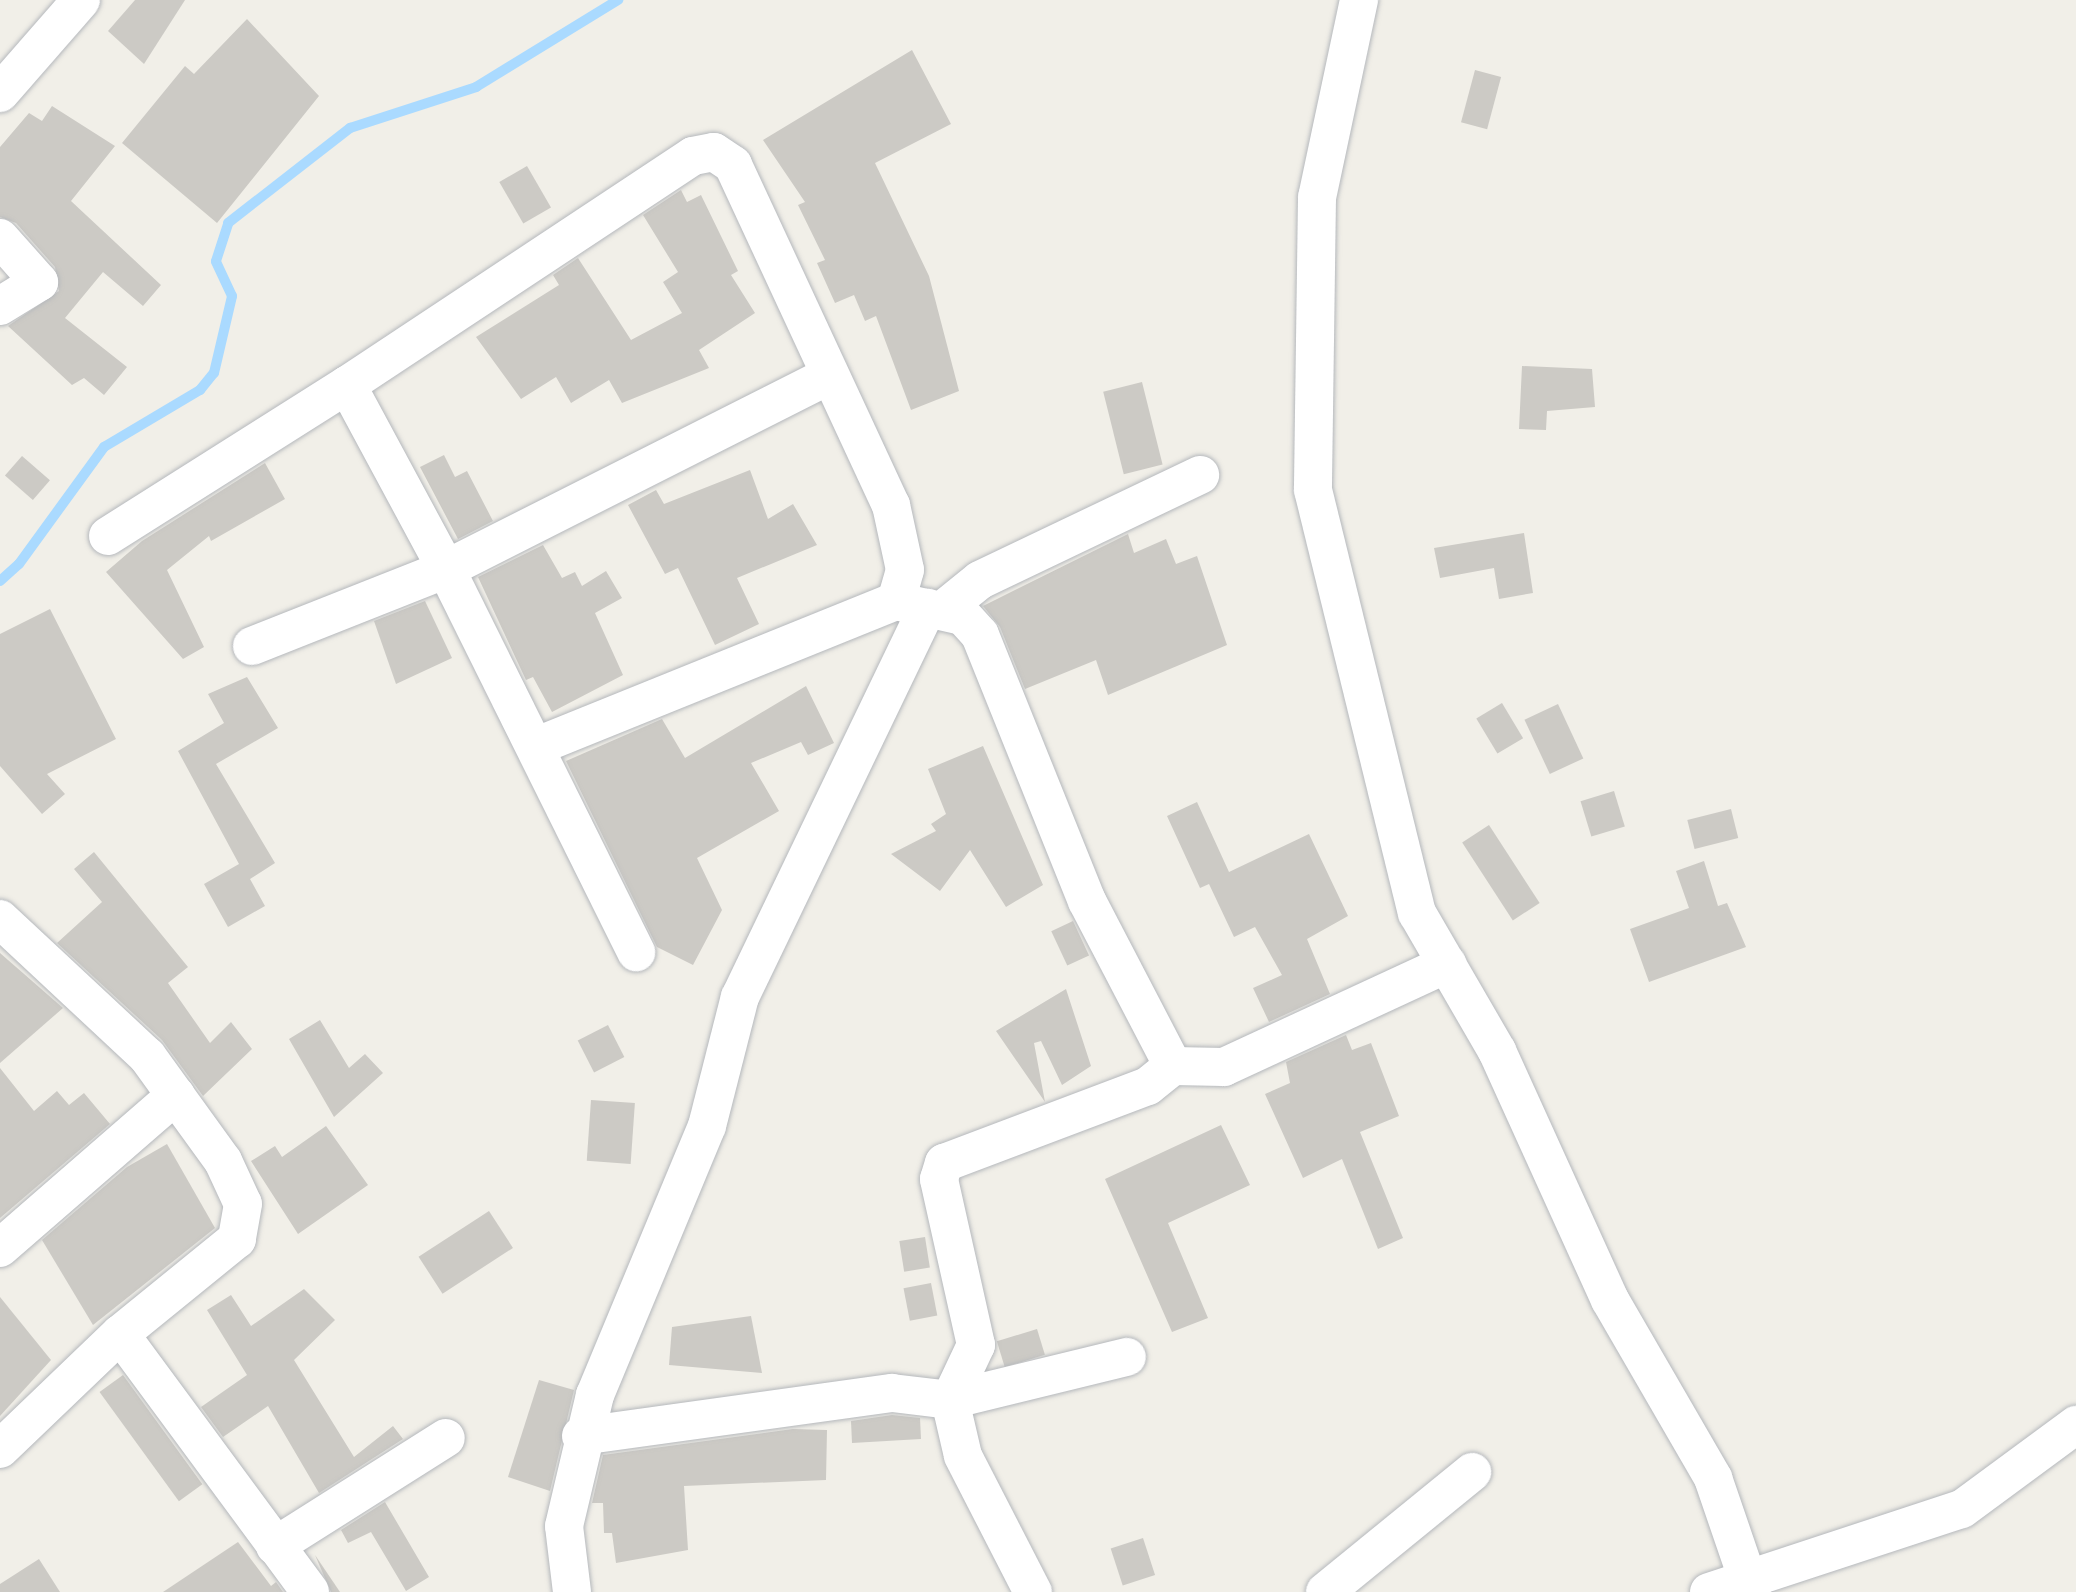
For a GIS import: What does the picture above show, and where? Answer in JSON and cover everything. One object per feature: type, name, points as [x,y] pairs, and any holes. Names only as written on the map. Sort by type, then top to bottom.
[{"type":"street","points":[[0,93],[81,0]]},
{"type":"street","points":[[1359,0],[1317,197],[1313,490],[1418,913],[1497,1051],[1610,1300],[1713,1478],[1735,1588],[1962,1509],[2076,1425]]},
{"type":"street","points":[[108,536],[347,385],[693,156],[715,152],[733,165],[891,505],[905,570],[922,606]]},
{"type":"street","points":[[0,238],[40,282],[0,306]]},
{"type":"street","points":[[252,646],[446,569],[830,375]]},
{"type":"street","points":[[347,385],[537,746],[636,952]]},
{"type":"street","points":[[537,746],[922,606],[1200,475]]},
{"type":"street","points":[[922,606],[963,616],[980,635],[1087,901],[1173,1066]]},
{"type":"street","points":[[572,1592],[564,1526],[581,1436],[707,1126],[740,997],[922,606]]},
{"type":"street","points":[[0,919],[147,1056],[223,1161],[243,1204],[237,1238],[120,1334],[0,1449]]},
{"type":"street","points":[[1032,1592],[962,1456],[950,1400],[976,1345],[939,1179],[944,1163],[1148,1086],[1173,1066],[1224,1067],[1447,964]]},
{"type":"street","points":[[0,1248],[176,1095]]},
{"type":"street","points":[[120,1334],[310,1592]]},
{"type":"street","points":[[581,1436],[892,1393],[950,1400],[1127,1357]]},
{"type":"street","points":[[275,1546],[446,1438]]},
{"type":"street","points":[[1325,1592],[1472,1472]]},
{"type":"building","points":[[135,0],[185,0],[144,64],[108,31]]},
{"type":"building","points":[[247,19],[319,96],[217,223],[122,143],[185,66],[194,74]]},
{"type":"building","points":[[912,50],[951,124],[875,163],[929,276],[959,391],[911,410],[876,316],[865,321],[854,295],[835,303],[817,263],[825,260],[798,205],[805,202],[763,140]]},
{"type":"building","points":[[1475,70],[1501,77],[1487,129],[1461,122]]},
{"type":"building","points":[[52,106],[115,146],[71,201],[161,285],[143,306],[103,272],[65,318],[127,367],[104,395],[84,378],[72,385],[8,326],[59,291],[55,267],[16,223],[0,217],[0,147],[29,113],[42,121]]},
{"type":"building","points":[[527,166],[551,208],[523,224],[499,182]]},
{"type":"building","points":[[681,190],[687,202],[701,195],[738,271],[731,275],[755,313],[699,350],[709,368],[622,403],[609,380],[571,403],[556,377],[521,399],[476,337],[559,285],[553,275],[578,258],[631,340],[682,313],[663,282],[678,272],[643,215]]},
{"type":"building","points":[[1522,366],[1592,369],[1595,407],[1547,411],[1546,430],[1519,429]]},
{"type":"building","points":[[1142,382],[1163,464],[1124,474],[1103,392]]},
{"type":"building","points":[[444,455],[455,477],[467,471],[493,521],[458,539],[420,467]]},
{"type":"building","points":[[22,456],[50,480],[33,500],[5,476]]},
{"type":"building","points":[[265,463],[285,499],[211,541],[209,536],[167,570],[204,647],[183,659],[106,572],[142,541]]},
{"type":"building","points":[[750,470],[768,519],[793,504],[817,545],[737,578],[759,624],[715,645],[678,568],[665,574],[628,505],[656,490],[664,504]]},
{"type":"building","points":[[1524,533],[1533,593],[1499,599],[1494,568],[1440,578],[1434,548]]},
{"type":"building","points":[[1128,534],[1134,553],[1166,539],[1176,564],[1197,556],[1227,645],[1108,695],[1096,660],[1025,689],[1000,627],[983,606]]},
{"type":"building","points":[[543,545],[562,578],[575,572],[582,586],[606,571],[622,598],[595,613],[623,675],[552,712],[533,677],[526,680],[478,577]]},
{"type":"building","points":[[425,601],[452,658],[396,684],[374,621]]},
{"type":"building","points":[[50,609],[116,739],[47,774],[65,794],[42,814],[0,766],[0,634]]},
{"type":"building","points":[[247,677],[278,728],[216,764],[275,863],[250,879],[265,906],[228,927],[204,884],[239,864],[178,751],[224,723],[208,694]]},
{"type":"building","points":[[806,686],[834,743],[808,755],[801,742],[751,763],[779,811],[697,858],[722,910],[693,965],[657,947],[566,761],[662,719],[685,758]]},
{"type":"building","points":[[1502,703],[1523,738],[1497,754],[1476,718]]},
{"type":"building","points":[[1558,704],[1583,758],[1550,774],[1524,720]]},
{"type":"building","points":[[983,746],[1043,885],[1006,907],[970,850],[940,891],[891,854],[936,831],[931,824],[946,814],[928,769]]},
{"type":"building","points":[[1614,791],[1625,826],[1591,837],[1581,801]]},
{"type":"building","points":[[1197,802],[1229,872],[1309,834],[1348,916],[1307,939],[1330,994],[1269,1022],[1253,988],[1282,975],[1255,927],[1234,937],[1209,884],[1200,888],[1167,816]]},
{"type":"building","points":[[1731,809],[1738,838],[1695,849],[1687,820]]},
{"type":"building","points":[[1489,825],[1540,903],[1513,920],[1462,842]]},
{"type":"building","points":[[94,852],[188,967],[168,983],[210,1043],[231,1022],[252,1049],[203,1096],[162,1040],[57,943],[102,902],[74,869]]},
{"type":"building","points":[[1704,861],[1718,906],[1727,903],[1746,947],[1649,982],[1630,929],[1689,908],[1676,871]]},
{"type":"building","points":[[1073,921],[1089,955],[1067,966],[1051,931]]},
{"type":"building","points":[[0,953],[63,1008],[0,1063]]},
{"type":"building","points":[[1066,989],[1091,1066],[1062,1085],[1041,1041],[1034,1043],[1045,1102],[996,1031]]},
{"type":"building","points":[[320,1020],[349,1068],[365,1054],[383,1073],[334,1117],[289,1039]]},
{"type":"building","points":[[608,1025],[624,1057],[594,1073],[578,1040]]},
{"type":"building","points":[[1346,1035],[1352,1050],[1371,1043],[1399,1116],[1360,1132],[1403,1238],[1378,1249],[1342,1159],[1303,1178],[1265,1094],[1290,1083],[1286,1062]]},
{"type":"building","points":[[0,1068],[34,1111],[57,1091],[69,1105],[84,1093],[110,1124],[0,1218]]},
{"type":"building","points":[[591,1100],[635,1103],[631,1164],[587,1161]]},
{"type":"building","points":[[1221,1125],[1250,1185],[1168,1223],[1208,1318],[1172,1332],[1105,1179]]},
{"type":"building","points":[[326,1126],[368,1185],[298,1234],[251,1161],[275,1146],[282,1157]]},
{"type":"building","points":[[167,1144],[215,1228],[93,1325],[42,1240],[127,1167]]},
{"type":"building","points":[[489,1211],[513,1248],[443,1294],[419,1257]]},
{"type":"building","points":[[925,1237],[930,1268],[904,1272],[899,1241]]},
{"type":"building","points":[[931,1283],[937,1315],[910,1321],[904,1288]]},
{"type":"building","points":[[304,1289],[335,1320],[294,1360],[354,1457],[393,1426],[403,1439],[319,1493],[268,1406],[223,1437],[201,1407],[247,1375],[207,1310],[231,1295],[251,1326]]},
{"type":"building","points":[[0,1297],[51,1360],[0,1416]]},
{"type":"building","points":[[751,1316],[762,1373],[669,1365],[672,1327]]},
{"type":"building","points":[[1037,1329],[1045,1355],[1005,1367],[997,1341]]},
{"type":"building","points":[[123,1375],[202,1484],[179,1501],[100,1392]]},
{"type":"building","points":[[539,1380],[574,1390],[550,1491],[508,1477]]},
{"type":"building","points":[[892,1415],[920,1418],[921,1439],[852,1443],[851,1421]]},
{"type":"building","points":[[793,1429],[827,1430],[826,1480],[684,1486],[688,1550],[616,1563],[612,1533],[604,1533],[603,1503],[592,1503],[603,1455]]},
{"type":"building","points":[[385,1502],[429,1577],[406,1591],[371,1532],[348,1543],[341,1530]]},
{"type":"building","points":[[1143,1538],[1155,1575],[1123,1586],[1111,1549]]},
{"type":"building","points":[[238,1542],[271,1586],[276,1582],[283,1592],[163,1592]]},
{"type":"building","points":[[315,1555],[340,1592],[331,1592]]},
{"type":"building","points":[[39,1559],[60,1592],[0,1592],[0,1584]]},
{"type":"waterway","points":[[0,581],[19,564],[104,447],[200,390],[214,373],[232,296],[216,261],[228,223],[350,128],[476,87],[618,0]]}]
